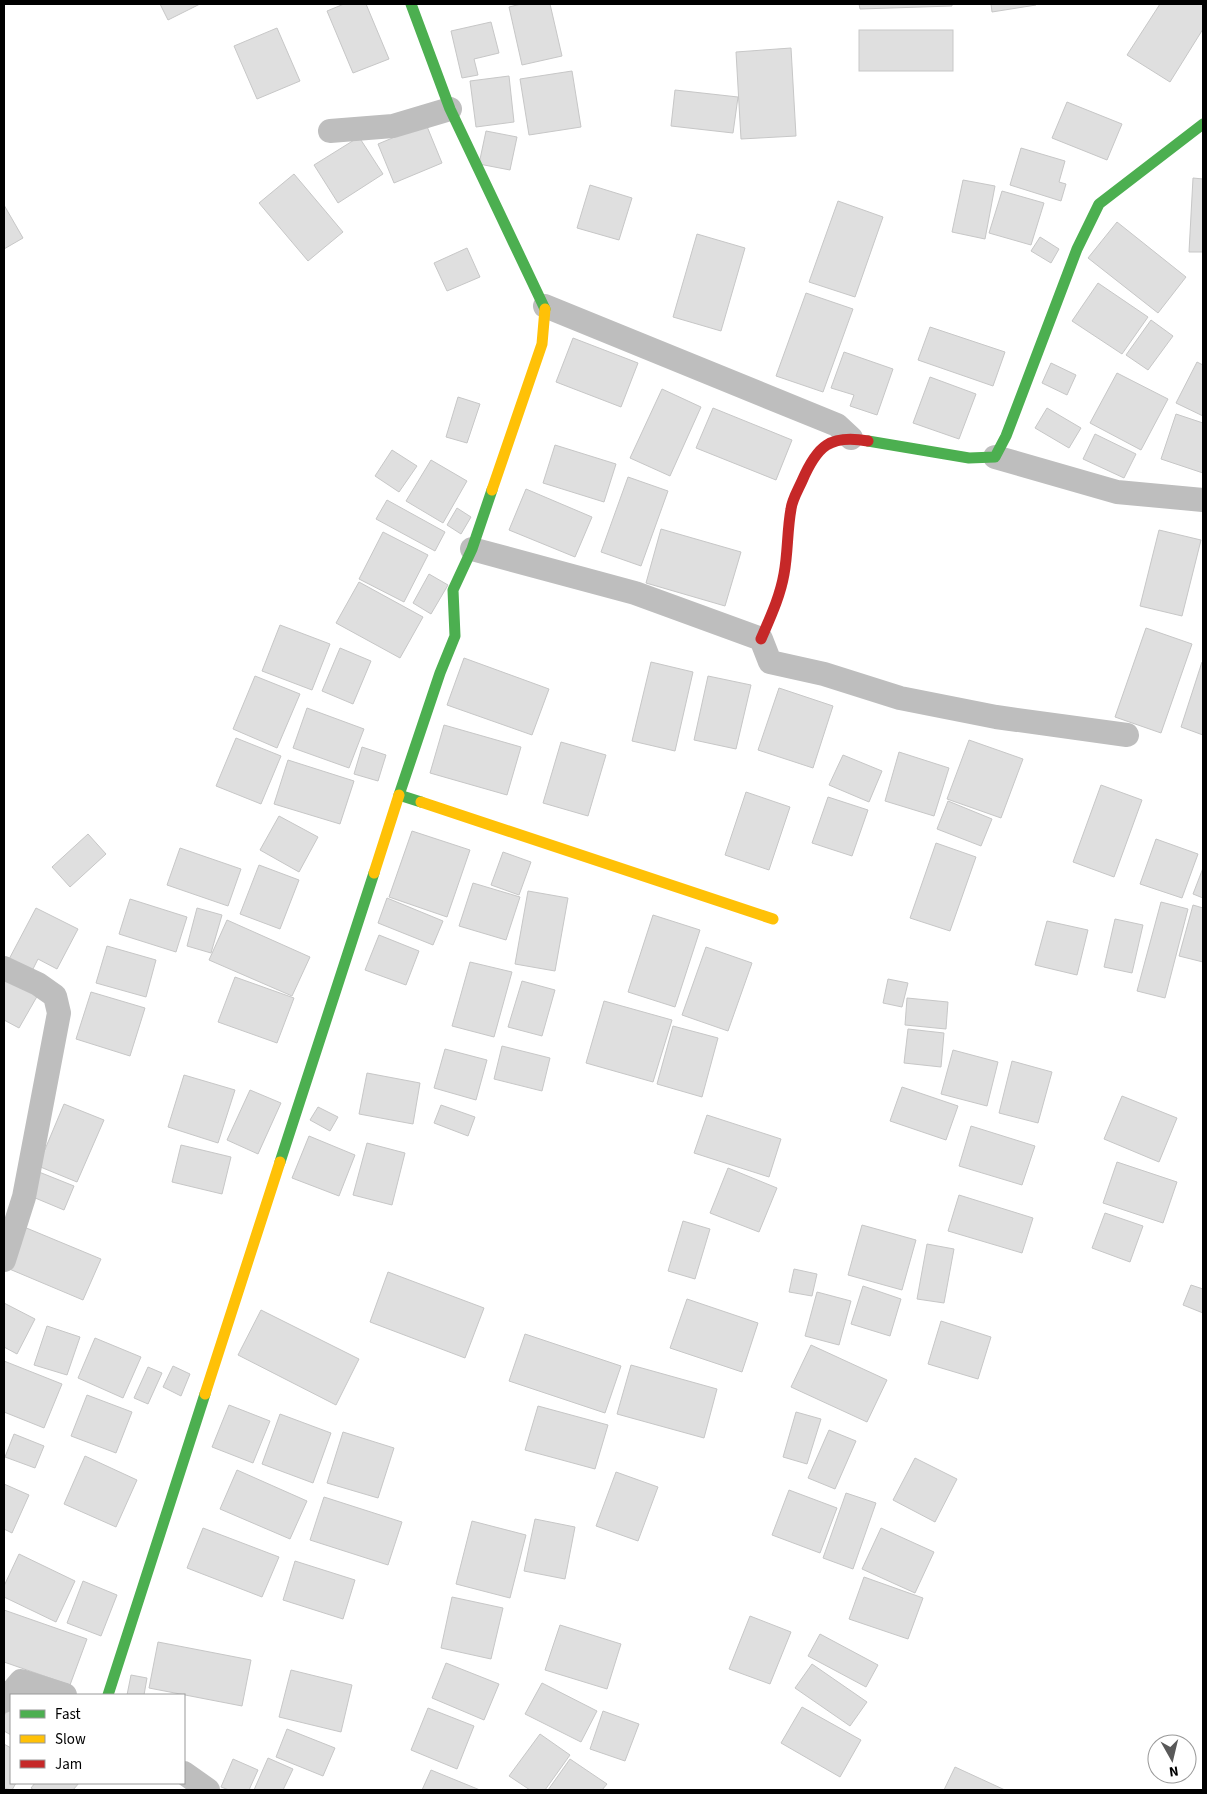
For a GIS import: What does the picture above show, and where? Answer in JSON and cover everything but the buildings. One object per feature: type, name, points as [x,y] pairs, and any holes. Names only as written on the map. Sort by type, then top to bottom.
[{"type":"street","points":[[108,1694],[399,795],[440,673],[455,636],[453,590],[472,549],[542,344],[545,306],[450,109],[411,4]]},
{"type":"street","points":[[330,131],[393,126],[450,109]]},
{"type":"street","points":[[995,457],[1006,436],[1077,249],[1099,204],[1203,124]]},
{"type":"street","points":[[545,306],[648,346],[837,425],[851,438]]},
{"type":"street","points":[[1127,735],[996,717],[900,698],[824,674],[770,662],[761,639],[775,607],[784,575],[791,507],[810,462],[820,448],[832,442],[851,438],[969,458],[995,457],[1117,492],[1203,500]]},
{"type":"street","points":[[472,549],[636,593],[761,639]]},
{"type":"street","points":[[399,795],[773,919]]},
{"type":"street","points":[[4,968],[38,984],[55,996],[59,1013],[24,1197],[4,1260]]},
{"type":"street","points":[[4,1701],[21,1681],[62,1694]]},
{"type":"street","points":[[185,1774],[208,1790]]},
{"type":"traffic: fast","points":[[411,4],[450,109],[545,309]]},
{"type":"traffic: fast","points":[[868,441],[969,458],[995,457],[1006,436],[1077,249],[1099,204],[1203,124]]},
{"type":"traffic: fast","points":[[421,802],[399,795],[440,673],[455,636],[453,590],[472,549],[492,490]]},
{"type":"traffic: fast","points":[[280,1162],[374,873]]},
{"type":"traffic: fast","points":[[108,1694],[205,1394]]},
{"type":"traffic: slow","points":[[492,490],[542,344],[545,309]]},
{"type":"traffic: slow","points":[[374,873],[399,795]]},
{"type":"traffic: slow","points":[[421,802],[773,919]]},
{"type":"traffic: slow","points":[[205,1394],[280,1162]]},
{"type":"traffic: jam","points":[[761,639],[782,583],[789,525],[795,495],[813,459],[819,451],[834,441],[844,439],[868,441]]}]
